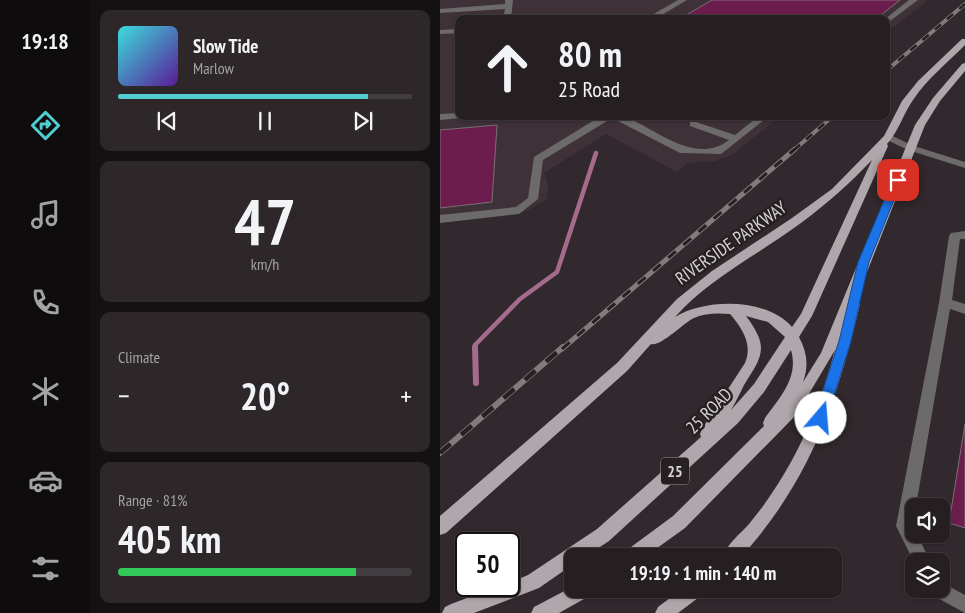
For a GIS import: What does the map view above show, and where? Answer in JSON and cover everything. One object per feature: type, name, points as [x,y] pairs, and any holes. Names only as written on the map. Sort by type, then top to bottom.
[{"type":"main road","name":"RIVERSIDE PARKWAY","points":[[440,527],[622,367],[681,302],[716,274],[796,222],[836,191],[888,137],[912,95],[935,68],[965,41]]},
{"type":"main road","points":[[911,148],[920,125],[936,100],[965,66]]},
{"type":"main road","name":"25 ROAD","points":[[451,613],[533,582],[603,535],[733,418],[759,388],[806,316],[888,137]]},
{"type":"main road","name":"25","points":[[643,548],[680,522],[792,410],[809,385],[827,355],[863,262],[911,148]]},
{"type":"main road","points":[[738,548],[771,512],[808,448],[821,418],[845,341],[863,262]]},
{"type":"main road","points":[[622,367],[682,319],[708,308],[754,312],[771,317],[786,325],[793,336],[800,354],[800,370],[795,386],[760,440]]},
{"type":"main road","points":[[689,459],[722,414],[740,380],[753,362],[754,348],[752,335],[745,322],[733,309]]},
{"type":"main road","points":[[540,613],[572,598]]},
{"type":"main road","points":[[664,613],[684,598]]},
{"type":"street","points":[[657,15],[683,0]]},
{"type":"street","points":[[890,19],[914,0]]},
{"type":"street","points":[[440,11],[509,3]]},
{"type":"street","points":[[440,32],[455,31]]},
{"type":"street","points":[[440,117],[455,116]]},
{"type":"street","points":[[440,219],[519,210],[534,200],[538,159],[601,120]]},
{"type":"street","points":[[623,120],[684,151],[721,151],[760,120]]},
{"type":"street","points":[[693,124],[736,139]]},
{"type":"street","points":[[888,137],[911,148],[965,165]]},
{"type":"street","points":[[918,553],[904,526],[945,304],[954,236],[965,235]]},
{"type":"street","points":[[945,304],[965,309]]},
{"type":"street","points":[[950,596],[965,605]]},
{"type":"shaded area","points":[[440,0],[928,0],[890,30],[890,15],[455,15],[455,120],[776,120],[732,155],[715,161],[688,163],[677,172],[606,134],[544,173],[549,187],[546,200],[525,212],[440,223]]},
{"type":"building","points":[[712,0],[900,0],[881,15],[688,14]]},
{"type":"building","points":[[497,125],[492,202],[440,208],[440,130]]},
{"type":"building","points":[[965,424],[965,528],[950,523]]},
{"type":"waterway","points":[[475,347],[520,299],[557,272],[596,153]]},
{"type":"waterway","points":[[475,347],[476,383]]},
{"type":"railway","points":[[890,68],[965,4]]},
{"type":"railway","points":[[794,150],[828,120]]},
{"type":"railway","points":[[562,349],[795,149]]},
{"type":"railway","points":[[440,453],[563,347]]},
{"type":"route","points":[[821,418],[845,341],[863,262],[898,180]]}]
